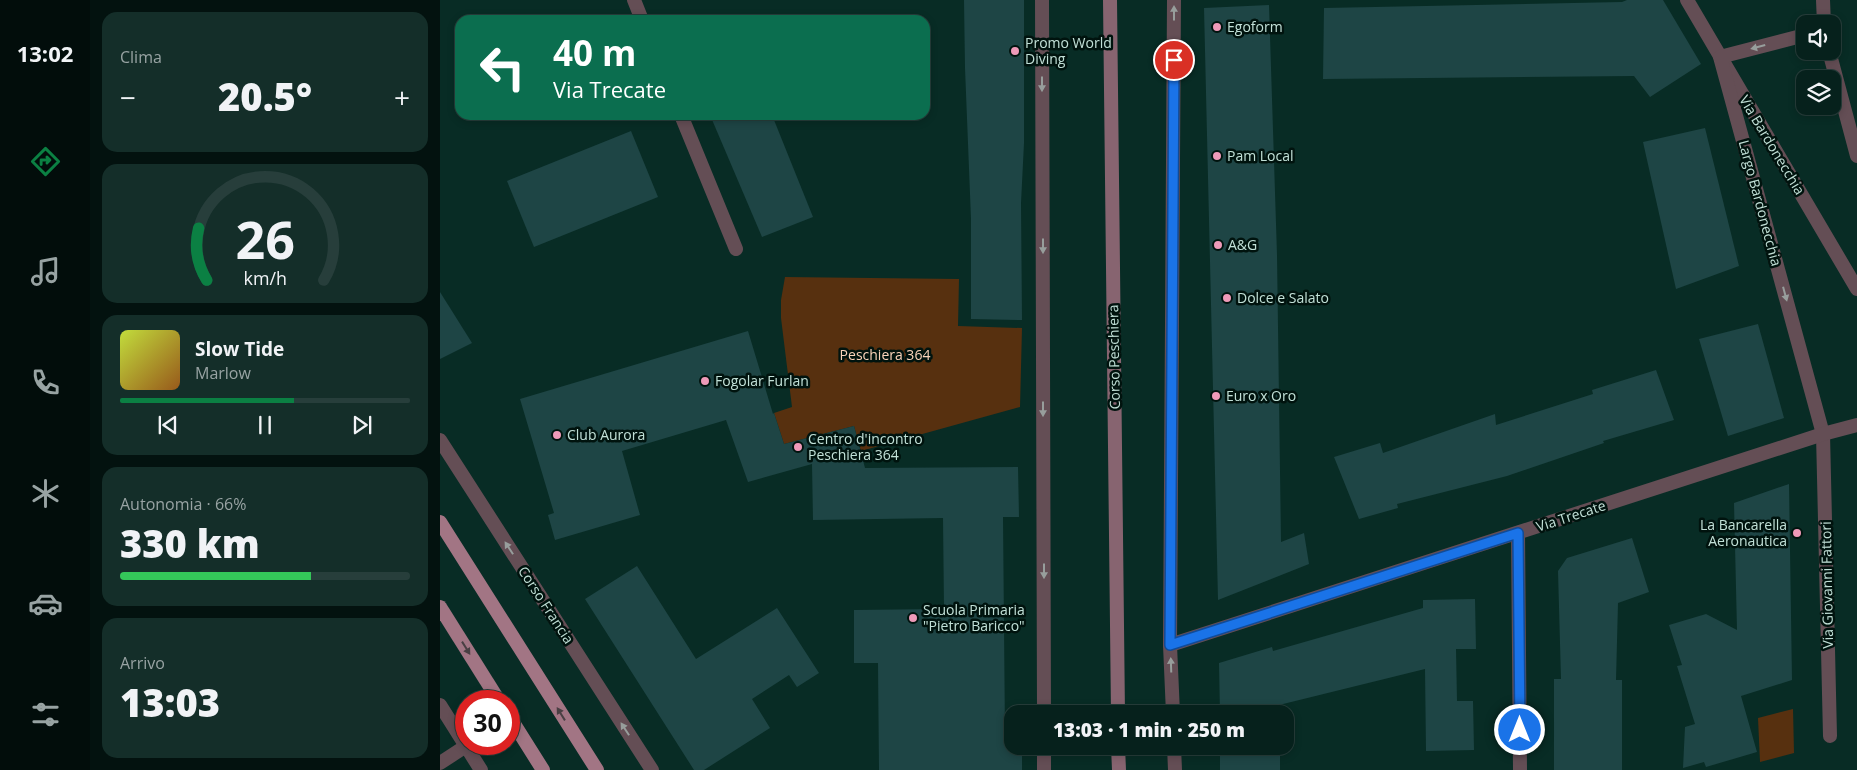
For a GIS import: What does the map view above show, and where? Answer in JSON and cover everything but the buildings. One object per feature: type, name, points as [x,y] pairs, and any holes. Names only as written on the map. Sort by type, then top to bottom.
[{"type":"main road","name":"Corso Peschiera","points":[[1110,0],[1118,705]]},
{"type":"main road","points":[[440,522],[597,770]]},
{"type":"main road","points":[[440,607],[492,690]]},
{"type":"main road","points":[[520,733],[543,770]]},
{"type":"main road","points":[[1118,755],[1119,770]]},
{"type":"street","points":[[634,0],[640,15]]},
{"type":"street","points":[[1042,0],[1044,705]]},
{"type":"street","points":[[1173,705],[1170,645],[1174,0]]},
{"type":"street","name":"Via Bardonecchia","points":[[1686,0],[1857,289]]},
{"type":"street","points":[[1823,0],[1824,15]]},
{"type":"street","points":[[1720,57],[1796,37]]},
{"type":"street","name":"Largo Bardonecchia","points":[[1720,57],[1823,434]]},
{"type":"street","points":[[1832,60],[1857,156]]},
{"type":"street","points":[[683,120],[736,249]]},
{"type":"street","name":"Via Trecate","points":[[1170,645],[1823,434],[1857,425]]},
{"type":"street","name":"Via Giovanni Fattori","points":[[1823,434],[1830,736]]},
{"type":"street","name":"Corso Francia","points":[[440,440],[652,770]]},
{"type":"street","points":[[1518,533],[1520,770]]},
{"type":"street","points":[[440,705],[455,729]]},
{"type":"street","points":[[440,763],[455,753]]},
{"type":"street","points":[[472,755],[481,770]]},
{"type":"street","points":[[1044,755],[1044,770]]},
{"type":"street","points":[[1174,755],[1175,770]]},
{"type":"green space","name":"Peschiera 364","points":[[785,277],[959,279],[958,326],[1022,328],[1020,407],[861,451],[854,426],[784,444],[774,413],[792,407],[781,318],[781,300]]},
{"type":"green space","points":[[1793,709],[1794,753],[1760,762],[1758,718]]},
{"type":"place","name":"Egoform","points":[[1217,27]]},
{"type":"place","name":"Promo World Diving","points":[[1015,51]]},
{"type":"place","name":"Pam Local","points":[[1217,156]]},
{"type":"place","name":"A&G","points":[[1218,245]]},
{"type":"place","name":"Dolce e Salato","points":[[1227,298]]},
{"type":"place","name":"Fogolar Furlan","points":[[705,381]]},
{"type":"place","name":"Euro x Oro","points":[[1216,396]]},
{"type":"place","name":"Club Aurora","points":[[557,435]]},
{"type":"place","name":"Centro d'incontro Peschiera 364","points":[[798,447]]},
{"type":"place","name":"La Bancarella Aeronautica","points":[[1797,533]]},
{"type":"place","name":"Scuola Primaria \"Pietro Baricco\"","points":[[913,618]]},
{"type":"route","points":[[1174,60],[1170,645],[1518,533],[1520,730]]}]
